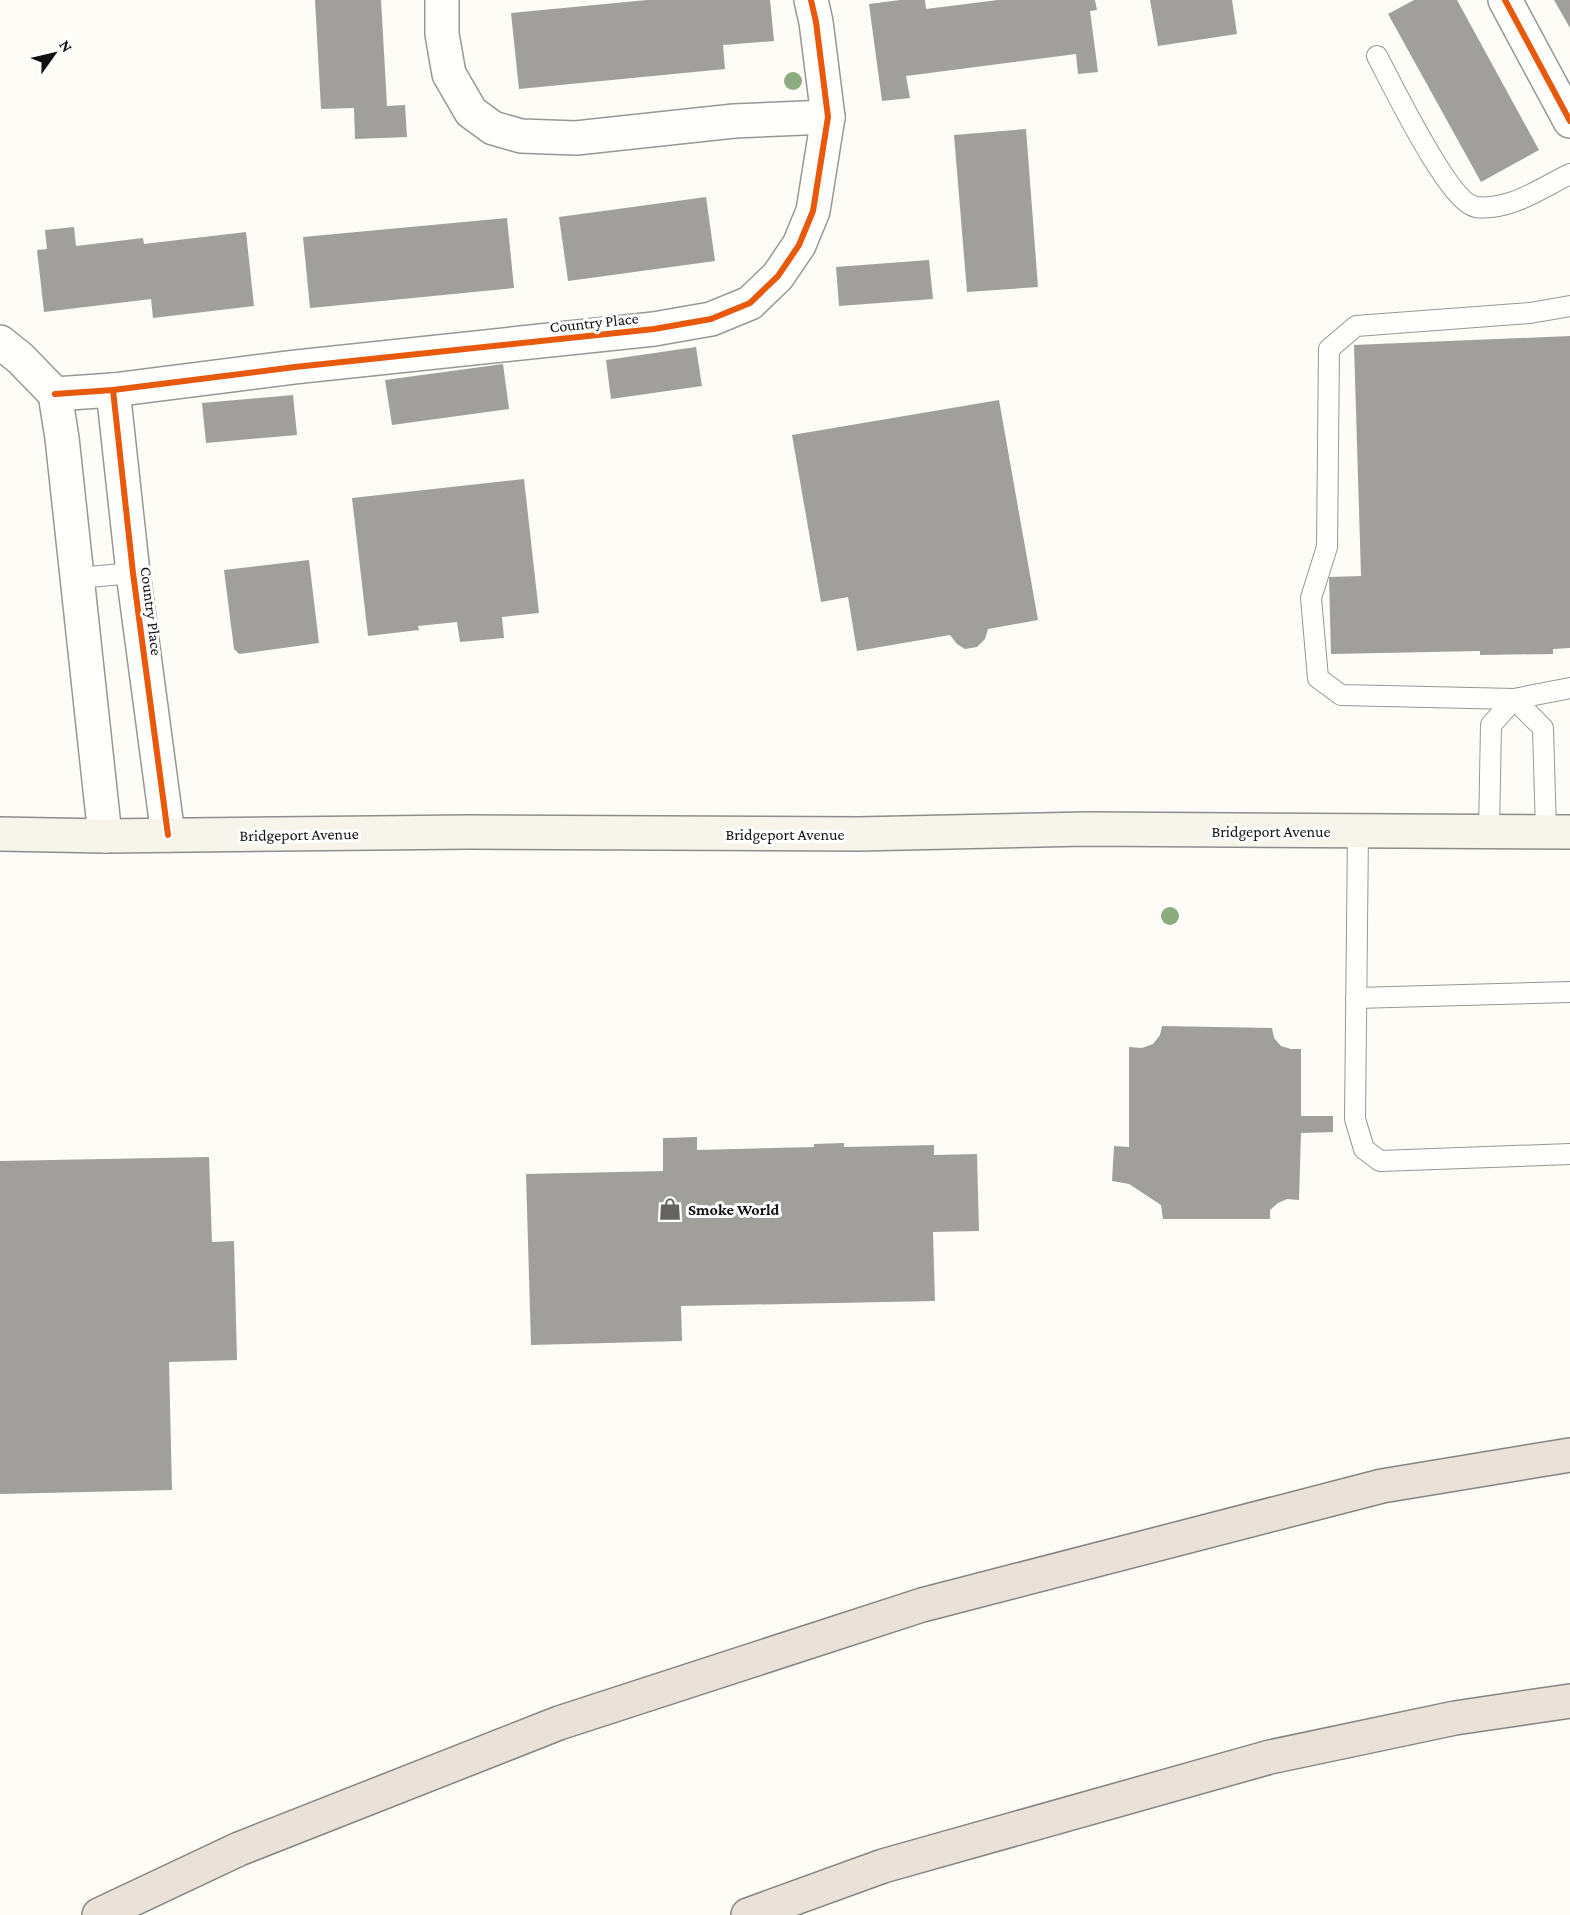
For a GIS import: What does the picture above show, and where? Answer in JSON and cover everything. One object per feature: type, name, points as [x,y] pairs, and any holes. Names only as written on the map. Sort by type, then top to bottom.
[{"type":"highway","points":[[99,1915],[239,1849],[559,1723],[922,1605],[1382,1486],[1570,1455]]},
{"type":"highway","points":[[748,1915],[883,1866],[1270,1757],[1455,1718],[1570,1701]]},
{"type":"main road","name":"Bridgeport Avenue","points":[[0,834],[105,836],[469,832],[858,834],[1086,829],[1558,831]]},
{"type":"street","points":[[442,0],[442,34],[450,74],[471,112],[493,128],[521,136],[576,138],[734,121],[828,117]]},
{"type":"street","name":"Country Place","points":[[55,394],[113,390],[295,367],[654,329],[711,319],[750,303],[777,276],[799,245],[813,211],[828,117],[811,0]]},
{"type":"street","points":[[1505,0],[1570,121]]},
{"type":"street","points":[[0,342],[20,358],[55,394],[78,578],[105,836]]},
{"type":"street","name":"Country Place","points":[[113,390],[133,573],[168,835]]},
{"type":"lane","points":[[1377,56],[1439,169],[1456,194],[1474,207],[1502,205],[1523,198],[1570,174]]},
{"type":"lane","points":[[1570,306],[1530,313],[1356,326],[1329,349],[1327,547],[1311,598],[1318,678],[1341,695],[1514,699],[1570,687]]},
{"type":"lane","points":[[78,578],[133,573]]},
{"type":"lane","points":[[1514,699],[1544,728],[1558,831]]},
{"type":"lane","points":[[1489,832],[1491,724],[1514,699]]},
{"type":"lane","points":[[1358,831],[1355,1119],[1365,1149],[1380,1161],[1570,1154]]},
{"type":"lane","points":[[1356,998],[1570,992]]},
{"type":"building","points":[[315,0],[381,0],[387,106],[405,105],[407,137],[355,139],[354,108],[321,109]]},
{"type":"building","points":[[647,0],[770,0],[774,41],[723,45],[725,69],[519,89],[511,13]]},
{"type":"building","points":[[925,0],[926,9],[998,0],[1095,0],[1097,10],[1090,11],[1098,72],[1078,74],[1076,54],[906,76],[910,98],[882,101],[869,4]]},
{"type":"building","points":[[1150,0],[1232,0],[1237,34],[1158,46]]},
{"type":"building","points":[[1414,0],[1457,0],[1539,150],[1481,182],[1388,14]]},
{"type":"building","points":[[1554,0],[1570,0],[1570,28]]},
{"type":"building","points":[[1026,129],[1038,287],[967,292],[954,135]]},
{"type":"building","points":[[706,197],[715,261],[568,281],[559,217]]},
{"type":"building","points":[[507,218],[514,288],[310,308],[303,237]]},
{"type":"building","points":[[74,227],[76,246],[143,238],[144,244],[246,232],[254,306],[153,318],[151,299],[44,312],[37,250],[47,249],[45,230]]},
{"type":"building","points":[[929,260],[933,299],[839,306],[836,267]]},
{"type":"building","points":[[1570,336],[1570,648],[1553,649],[1553,654],[1480,655],[1480,651],[1331,654],[1329,577],[1361,576],[1354,345]]},
{"type":"building","points":[[696,347],[702,386],[611,399],[606,360]]},
{"type":"building","points":[[503,364],[509,409],[392,425],[385,380]]},
{"type":"building","points":[[293,395],[297,435],[206,443],[202,403]]},
{"type":"building","points":[[999,400],[1038,620],[988,629],[985,639],[977,647],[965,649],[957,644],[950,635],[857,651],[848,597],[821,602],[792,435]]},
{"type":"building","points":[[524,479],[539,613],[502,617],[504,638],[460,642],[457,622],[418,626],[419,630],[368,636],[352,498]]},
{"type":"building","points":[[309,560],[319,643],[239,654],[234,649],[224,570]]},
{"type":"building","points":[[1162,1026],[1272,1028],[1274,1038],[1281,1046],[1301,1049],[1301,1116],[1333,1116],[1333,1132],[1301,1133],[1299,1200],[1287,1199],[1278,1203],[1270,1210],[1270,1219],[1163,1219],[1161,1205],[1129,1184],[1112,1181],[1114,1146],[1129,1147],[1129,1047],[1142,1048],[1153,1044],[1160,1035]]},
{"type":"building","points":[[697,1137],[697,1150],[814,1147],[814,1144],[844,1143],[844,1147],[934,1145],[934,1155],[977,1154],[979,1231],[933,1232],[935,1301],[681,1306],[682,1341],[531,1345],[526,1174],[663,1171],[663,1138]]},
{"type":"building","points":[[209,1157],[212,1242],[234,1241],[237,1360],[169,1362],[172,1490],[0,1494],[0,1161]]},
{"type":"cycle path","points":[[55,394],[113,390],[295,367],[654,329],[711,319],[750,303],[778,276],[799,245],[813,211],[828,117],[811,0]]},
{"type":"cycle path","points":[[1505,0],[1570,121]]},
{"type":"cycle path","points":[[113,390],[133,573],[168,835]]},
{"type":"place","name":"Smoke World","points":[[670,1209]]}]
